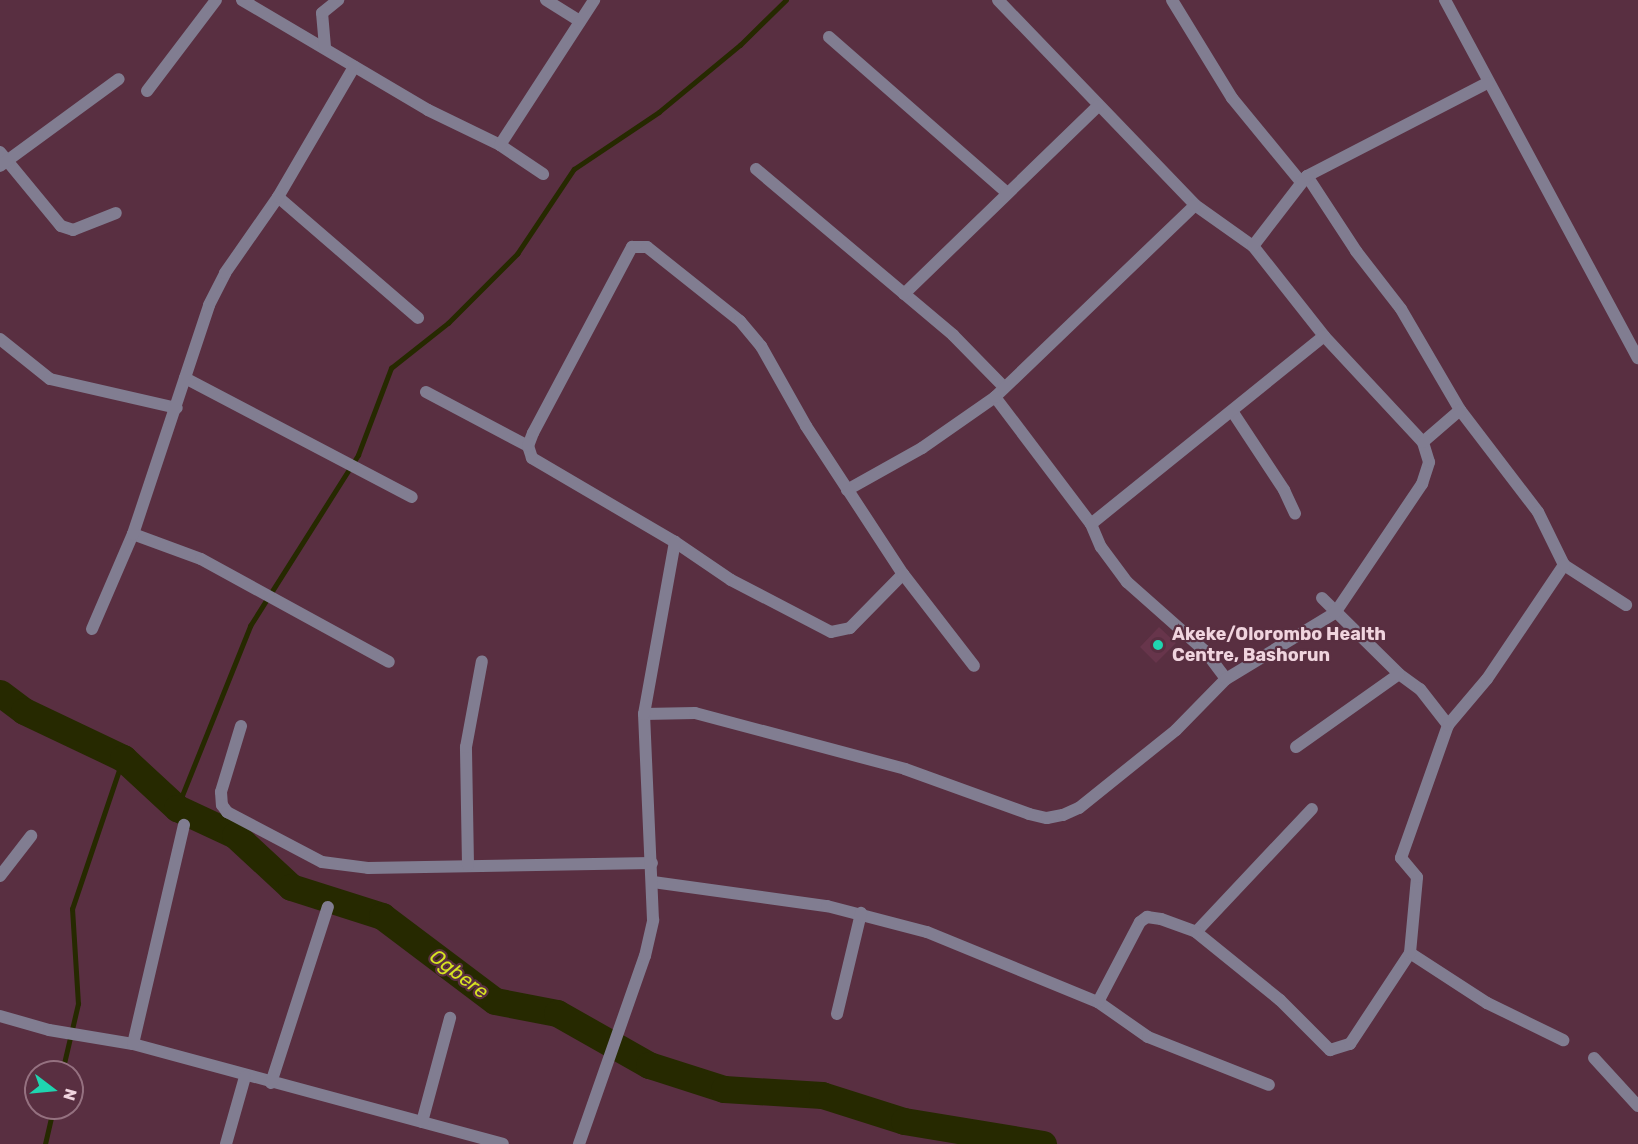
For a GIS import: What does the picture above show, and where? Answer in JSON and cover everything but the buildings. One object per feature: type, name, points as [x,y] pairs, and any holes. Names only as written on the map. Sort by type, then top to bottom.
[{"type":"street","points":[[147,91],[216,0]]},
{"type":"street","points":[[242,0],[428,110],[500,145],[543,174]]},
{"type":"street","points":[[325,47],[322,13],[338,0]]},
{"type":"street","points":[[546,0],[580,21]]},
{"type":"street","points":[[500,145],[594,0]]},
{"type":"street","points":[[644,714],[695,713],[905,769],[1047,818],[1079,808],[1176,730],[1227,679],[1335,613],[1422,484],[1429,462],[1423,442],[1324,336],[1253,246],[1195,205],[998,0]]},
{"type":"street","points":[[1172,0],[1232,98],[1304,179],[1356,252],[1401,309],[1460,410],[1538,512],[1564,565],[1626,604]]},
{"type":"street","points":[[1445,0],[1487,83],[1638,358]]},
{"type":"street","points":[[829,37],[1006,192]]},
{"type":"street","points":[[93,629],[133,534],[177,408],[209,305],[225,273],[278,197],[354,67]]},
{"type":"street","points":[[116,213],[73,230],[61,226],[3,160],[119,80]]},
{"type":"street","points":[[1253,246],[1304,179],[1487,83]]},
{"type":"street","points":[[904,294],[1006,192],[1098,106]]},
{"type":"street","points":[[756,169],[953,335],[999,392],[1091,524],[1101,547],[1127,582],[1205,651],[1227,679]]},
{"type":"street","points":[[278,197],[418,318]]},
{"type":"street","points":[[847,490],[922,448],[999,392],[1120,280],[1195,205]]},
{"type":"street","points":[[528,446],[632,247],[642,245],[740,321],[761,346],[847,490],[903,574],[974,666]]},
{"type":"street","points":[[1091,524],[1324,336]]},
{"type":"street","points":[[0,339],[50,379],[177,408]]},
{"type":"street","points":[[185,378],[412,497]]},
{"type":"street","points":[[426,392],[528,446],[532,458],[675,542],[731,580],[831,632],[850,628],[903,574]]},
{"type":"street","points":[[1423,442],[1460,410]]},
{"type":"street","points":[[1232,411],[1284,490],[1295,514]]},
{"type":"street","points":[[133,534],[201,559],[389,662]]},
{"type":"street","points":[[579,1144],[628,1005],[653,920],[644,714],[675,542]]},
{"type":"street","points":[[1098,1002],[1140,922],[1147,917],[1161,919],[1196,932],[1280,1000],[1330,1050],[1350,1044],[1410,953],[1417,877],[1401,858],[1448,726],[1487,679],[1564,565]]},
{"type":"street","points":[[1322,598],[1399,674],[1420,689],[1448,726]]},
{"type":"street","points":[[468,865],[466,747],[482,661]]},
{"type":"street","points":[[1296,747],[1399,674]]},
{"type":"street","points":[[240,726],[221,792],[222,805],[227,812],[322,862],[341,867],[652,863]]},
{"type":"street","points":[[1196,932],[1312,809]]},
{"type":"street","points":[[133,1044],[184,825]]},
{"type":"street","points":[[0,876],[31,836]]},
{"type":"street","points":[[653,882],[723,889],[861,913],[927,932],[1098,1002],[1148,1037],[1269,1085]]},
{"type":"street","points":[[271,1083],[328,907]]},
{"type":"street","points":[[837,1014],[861,913]]},
{"type":"street","points":[[1410,953],[1487,1003],[1563,1040]]},
{"type":"street","points":[[0,1016],[49,1030],[133,1044],[245,1077],[503,1144]]},
{"type":"street","points":[[422,1122],[450,1018]]},
{"type":"street","points":[[1593,1058],[1638,1106]]},
{"type":"street","points":[[226,1144],[245,1077]]},
{"type":"shaded area","name":"Akeke/Olorombo Health Centre, Bashorun","points":[[1159,627],[1176,643],[1156,663],[1140,647]]},
{"type":"waterway","points":[[177,808],[250,626],[358,455],[391,368],[448,323],[517,254],[574,169],[659,112],[740,45],[786,0]]},
{"type":"waterway","name":"Ogbere","points":[[0,693],[24,711],[123,758],[177,808],[235,835],[291,887],[382,916],[495,1001],[557,1013],[649,1065],[724,1089],[822,1095],[904,1121],[1043,1144]]},
{"type":"waterway","points":[[65,1060],[78,1004],[72,909],[123,758]]},
{"type":"waterway","points":[[45,1144],[50,1120]]},
{"type":"place","name":"Akeke/Olorombo Health Centre, Bashorun","points":[[1158,645]]}]
